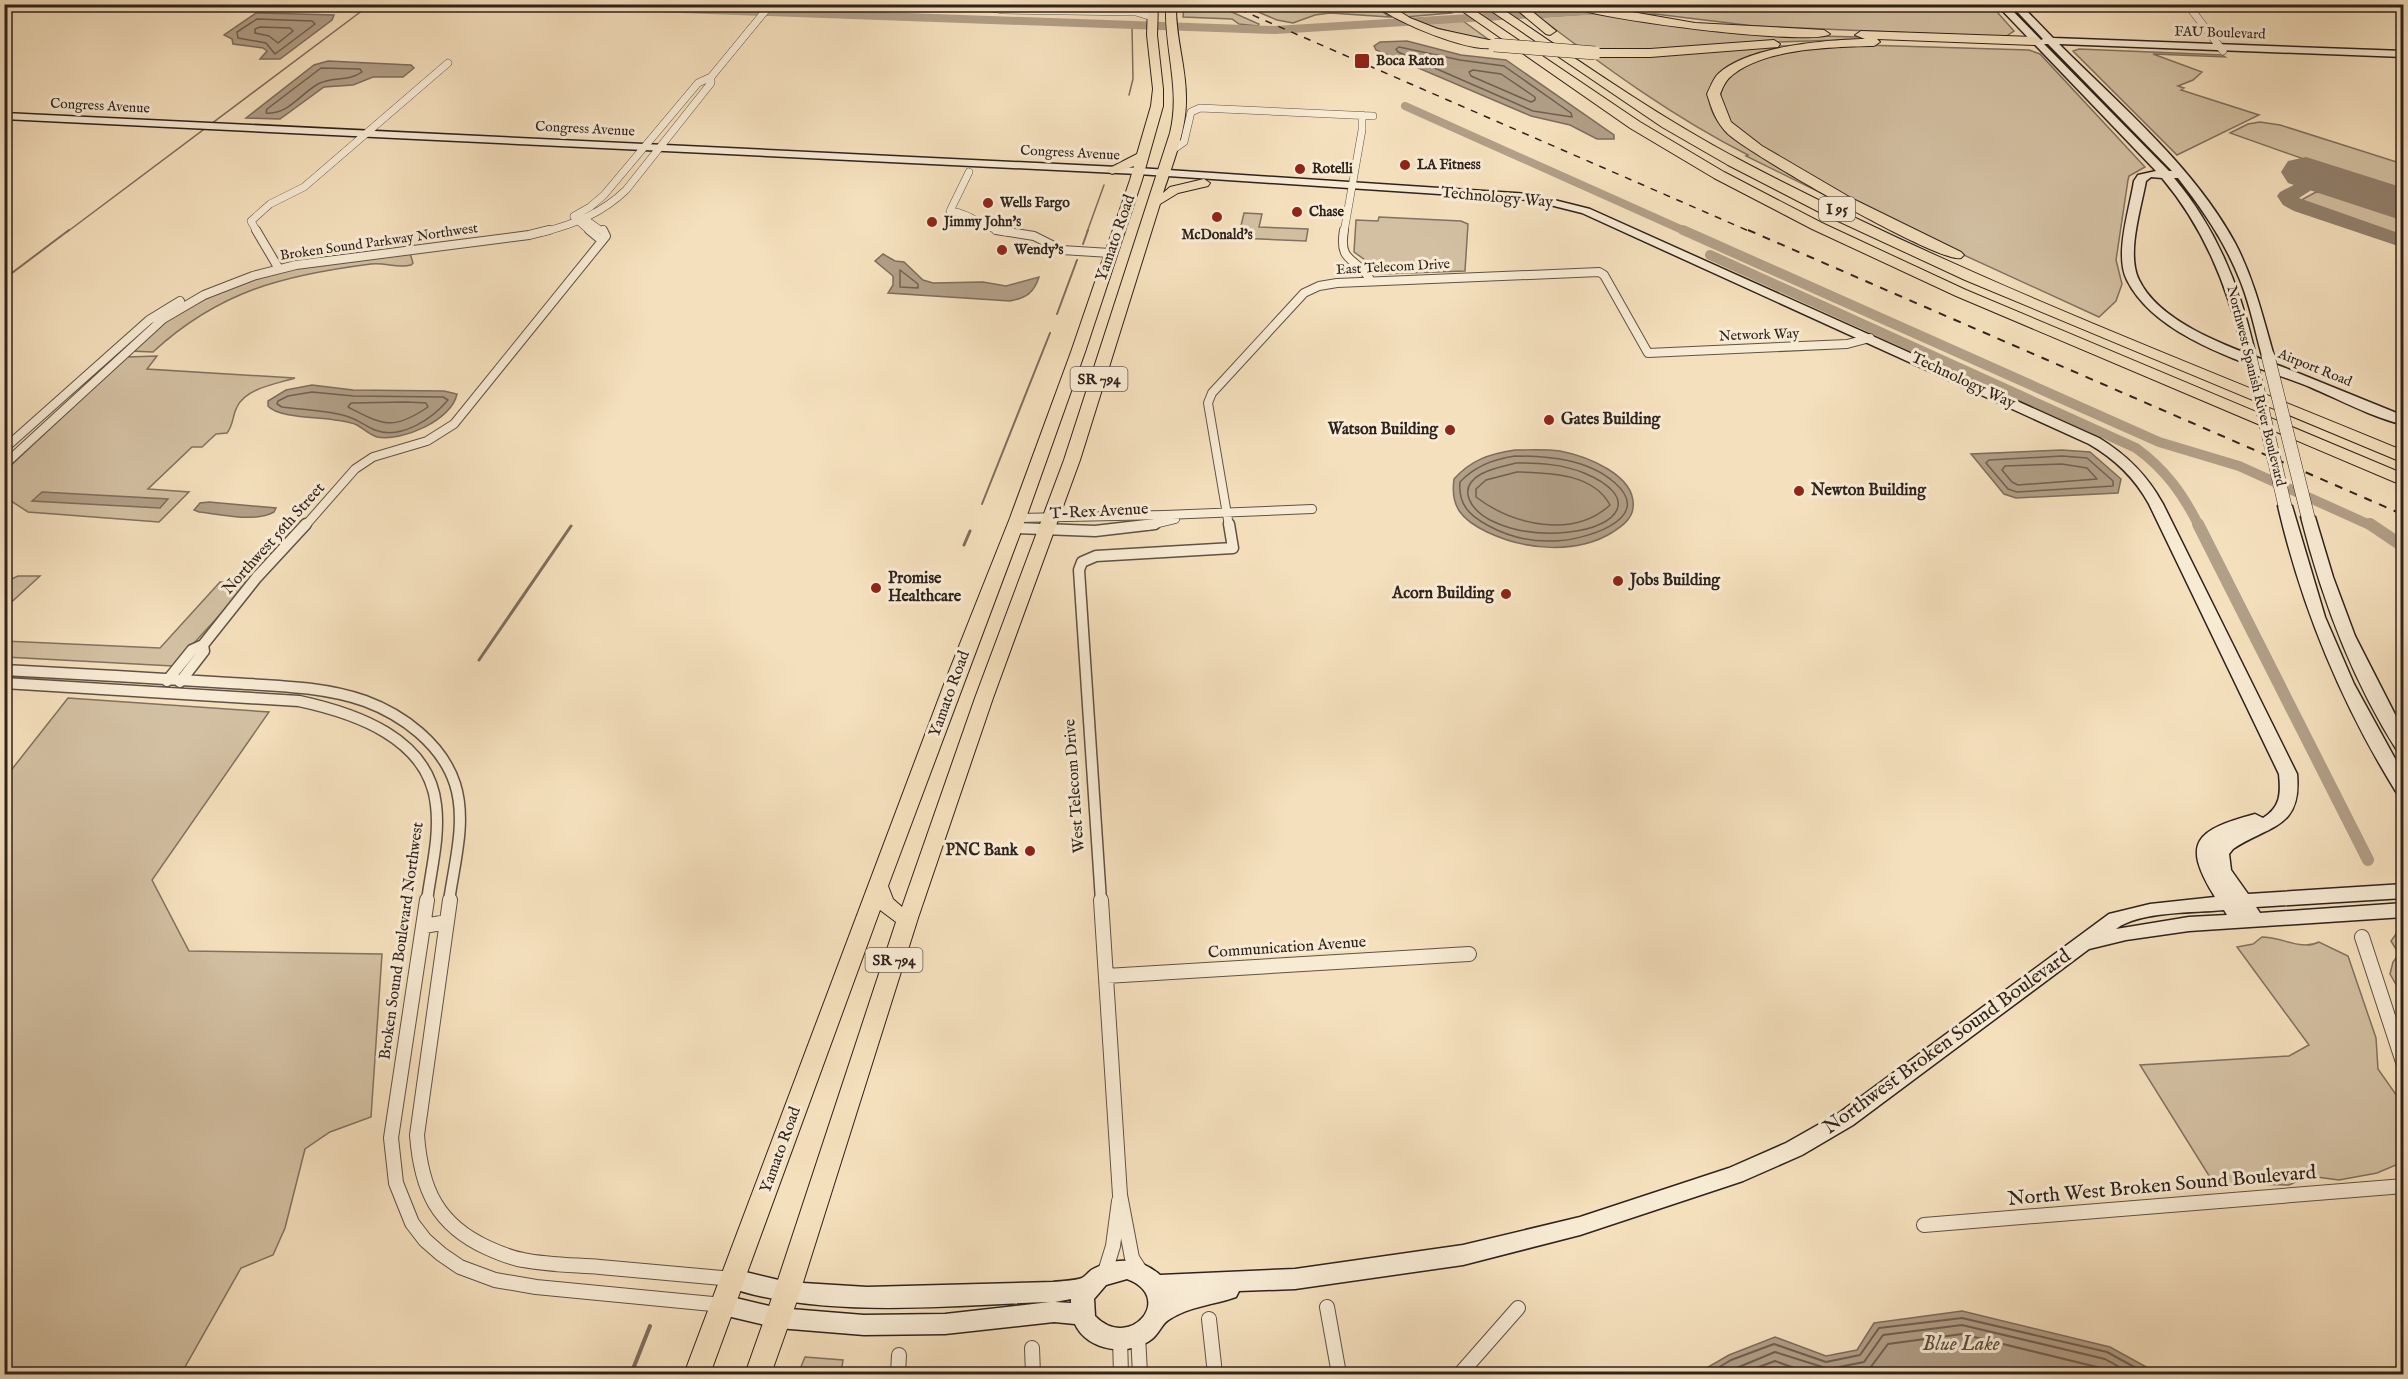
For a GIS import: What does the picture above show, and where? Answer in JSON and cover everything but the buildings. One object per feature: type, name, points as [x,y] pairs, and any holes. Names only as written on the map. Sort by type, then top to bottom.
[{"type":"highway","points":[[1379,4],[1397,17],[1423,29],[1453,38],[1494,45],[1595,53],[1656,53],[1795,43],[2045,43]]},
{"type":"highway","points":[[1572,5],[1625,16],[1750,31],[2045,43]]},
{"type":"highway","points":[[1596,5],[1647,15],[1733,26],[1939,37]]},
{"type":"highway","points":[[1444,6],[1493,13],[1699,143],[1845,219],[2005,292],[2403,458]]},
{"type":"highway","points":[[1493,13],[1663,134],[1731,173],[1830,224],[1956,282],[2403,470]]},
{"type":"highway","name":"I 95","points":[[1493,13],[1496,39],[1514,44],[1620,116],[1674,149],[1824,230],[1969,296],[2403,481]]},
{"type":"highway","name":"I 95","points":[[1493,13],[1604,75],[1706,140],[1817,199],[1952,262],[2403,448]]},
{"type":"highway","points":[[1987,39],[2018,35],[2020,32],[2016,21]]},
{"type":"highway","points":[[1874,42],[1798,48],[1750,61],[1731,71],[1720,82],[1714,98],[1718,111],[1729,127],[1746,141],[1833,194],[2084,317]]},
{"type":"main road","name":"Yamato Road","points":[[758,1374],[787,1292],[908,918],[965,753],[1050,524],[1100,375],[1177,129],[1181,98],[1170,28],[1171,4]]},
{"type":"main road","name":"Northwest Spanish River Boulevard","points":[[2000,4],[2016,21],[2045,43],[2181,175],[2206,206],[2235,256],[2252,296],[2320,565],[2339,618],[2361,668],[2403,748]]},
{"type":"main road","name":"Northwest Spanish River Boulevard","points":[[2014,4],[2045,43],[2165,174],[2196,214],[2220,257],[2234,290],[2285,506],[2303,576],[2318,620],[2355,701],[2403,791]]},
{"type":"main road","name":"Yamato Road","points":[[697,1374],[955,679],[1016,523],[1078,352],[1137,176],[1155,116],[1158,97],[1152,13]]},
{"type":"main road","points":[[1152,13],[1162,14],[1170,28]]},
{"type":"main road","name":"FAU Boulevard","points":[[2045,43],[2403,56]]},
{"type":"main road","name":"Congress Avenue","points":[[4,116],[639,151],[969,172],[1162,177]]},
{"type":"main road","name":"Congress Avenue","points":[[4,124],[213,134],[362,137]]},
{"type":"main road","name":"Congress Avenue","points":[[656,152],[1112,170],[1137,176]]},
{"type":"main road","points":[[1112,170],[1124,167],[1143,156]]},
{"type":"main road","name":"Airport Road","points":[[2181,175],[2145,175],[2140,181],[2127,256],[2130,279],[2143,296],[2161,313],[2204,339],[2403,421]]},
{"type":"main road","name":"Technology Way","points":[[1162,177],[1204,183],[1351,188]]},
{"type":"main road","name":"Technology Way","points":[[1162,177],[1530,197],[1578,208],[2094,441],[2124,460],[2141,477],[2156,504],[2290,781],[2290,795],[2279,814],[2265,827],[2228,842],[2222,849],[2219,860],[2222,871],[2235,902],[2248,921]]},
{"type":"main road","points":[[1154,202],[1174,190],[1204,183]]},
{"type":"main road","points":[[955,679],[972,684],[976,692],[962,733],[965,753]]},
{"type":"main road","points":[[879,888],[884,905],[894,914],[908,918]]},
{"type":"main road","name":"Northwest Broken Sound Boulevard","points":[[1148,1279],[1262,1282],[1353,1273],[1499,1247],[1599,1221],[1735,1175],[1794,1149],[1846,1119],[2116,919],[2152,910],[2403,891]]},
{"type":"main road","name":"Northwest Broken Sound Boulevard","points":[[2078,947],[2135,932],[2189,924],[2403,910]]},
{"type":"main road","points":[[733,1279],[787,1292],[867,1297],[1053,1292],[1127,1269],[1148,1279],[1161,1298],[1160,1312],[1155,1321],[1129,1337],[1107,1337],[1096,1332],[1088,1324],[1083,1314],[1083,1295],[1096,1280]]},
{"type":"main road","name":"Northwest Broken Sound Boulevard","points":[[1160,1312],[1186,1300],[1262,1282]]},
{"type":"main road","points":[[723,1305],[778,1318],[864,1325],[945,1324],[1054,1312],[1083,1314]]},
{"type":"street","points":[[972,4],[1090,13],[1152,13]]},
{"type":"street","points":[[2187,4],[2222,49]]},
{"type":"street","points":[[711,77],[769,6]]},
{"type":"street","points":[[278,266],[251,221],[270,204],[304,187],[448,63]]},
{"type":"street","name":"Broken Sound Parkway Northwest","points":[[4,449],[149,320],[195,293],[241,274],[278,266],[529,235],[575,218],[604,195],[698,83],[711,77],[711,83],[620,196],[586,218],[575,218]]},
{"type":"street","points":[[1181,98],[1194,105],[1373,116],[1362,130]]},
{"type":"street","points":[[1170,152],[1184,142],[1193,110],[1249,109]]},
{"type":"street","points":[[1362,115],[1362,130],[1341,249],[1366,272],[1371,281]]},
{"type":"street","points":[[969,172],[950,211],[959,212],[989,229],[1034,236],[1062,250],[1110,253]]},
{"type":"street","points":[[575,218],[601,240],[606,236],[602,229],[586,218]]},
{"type":"street","name":"Northwest 56th Street","points":[[164,693],[192,650],[203,645],[256,577],[330,500],[355,469],[373,457],[427,441],[450,428],[595,251],[601,240]]},
{"type":"street","name":"Broken Sound Parkway Northwest","points":[[4,465],[163,319],[204,295],[278,266]]},
{"type":"street","name":"East Telecom Drive","points":[[1227,514],[1208,410],[1210,396],[1304,293],[1327,284],[1601,272],[1648,353]]},
{"type":"street","name":"Network Way","points":[[1648,353],[1843,345],[1870,338]]},
{"type":"street","name":"T-Rex Avenue","points":[[1016,523],[1134,528],[1153,526],[1184,516],[1312,509]]},
{"type":"street","name":"West Telecom Drive","points":[[1148,1279],[1132,1258],[1120,1195],[1079,567],[1085,560],[1096,555],[1233,548],[1227,514]]},
{"type":"street","points":[[4,670],[293,687],[346,696],[366,702],[409,725],[429,742],[449,770],[455,786],[459,814],[447,922],[417,1135],[417,1156],[422,1177],[435,1204],[445,1219],[472,1241],[491,1251],[522,1260],[733,1279]]},
{"type":"street","name":"Broken Sound Boulevard Northwest","points":[[4,683],[299,701],[332,708],[362,720],[410,750],[428,774],[435,798],[437,820],[424,926],[391,1138],[391,1160],[397,1193],[417,1230],[446,1257],[483,1276],[534,1287],[723,1305]]},
{"type":"street","points":[[332,708],[346,696]]},
{"type":"street","points":[[424,926],[447,922]]},
{"type":"street","points":[[2362,937],[2403,1065]]},
{"type":"street","name":"Communication Avenue","points":[[1106,976],[1469,954]]},
{"type":"street","name":"North West Broken Sound Boulevard","points":[[1924,1225],[2403,1186]]},
{"type":"street","name":"West Telecom Drive","points":[[1096,1280],[1113,1246],[1120,1195]]},
{"type":"street","points":[[1327,1307],[1339,1374]]},
{"type":"street","points":[[1460,1374],[1518,1308]]},
{"type":"street","points":[[1209,1320],[1215,1374]]},
{"type":"street","points":[[1121,1374],[1129,1337]]},
{"type":"street","points":[[1129,1337],[1140,1374]]},
{"type":"street","points":[[1032,1348],[1033,1374]]},
{"type":"street","points":[[898,1374],[899,1355]]},
{"type":"shaded area","points":[[1744,4],[1990,4],[2014,31],[2005,37],[1754,26],[1655,14],[1616,16],[1818,36],[1902,38],[1744,43],[1761,47],[1802,45],[1749,59],[1709,92],[1713,113],[1725,130],[1874,219],[1746,156],[1748,155],[1693,125],[1615,73],[1539,17]]},
{"type":"shaded area","points":[[1184,5],[1216,5],[1259,24],[1258,26],[1239,24],[1232,19],[1183,17]]},
{"type":"shaded area","points":[[1242,5],[1372,5],[1390,17],[1330,13],[1315,15],[1293,23],[1277,20]]},
{"type":"shaded area","points":[[1387,5],[1434,5],[1451,13],[1405,17]]},
{"type":"shaded area","points":[[1463,21],[1492,42],[1420,24]]},
{"type":"shaded area","points":[[1863,45],[2029,50],[2040,54],[2145,167],[2129,176],[2116,260],[2122,284],[2116,301],[2099,317],[1883,218],[1744,136],[1727,117],[1721,101],[1723,87],[1732,76],[1746,66],[1802,49]]},
{"type":"shaded area","points":[[2079,49],[2222,55],[2225,57],[2153,54],[2202,72],[2193,80],[2178,86],[2184,88],[2181,90],[2259,115],[2177,155],[2073,51]]},
{"type":"shaded area","points":[[2260,122],[2280,125],[2403,164],[2403,194],[2230,133],[2248,124]]},
{"type":"shaded area","points":[[2316,192],[2334,193],[2403,217],[2403,237],[2305,203],[2303,199]]},
{"type":"shaded area","points":[[1244,213],[1262,214],[1259,227],[1308,229],[1306,241],[1238,238]]},
{"type":"shaded area","points":[[1379,217],[1461,221],[1468,224],[1465,271],[1379,274],[1372,265],[1354,252],[1356,220],[1378,221]]},
{"type":"shaded area","points":[[410,253],[413,263],[411,265],[376,264],[339,268],[254,289],[203,314],[153,352],[130,351],[158,325],[229,286],[311,264]]},
{"type":"shaded area","points":[[157,356],[147,369],[295,378],[247,395],[237,407],[227,433],[216,434],[202,447],[192,447],[148,489],[189,492],[159,522],[28,512],[5,497],[5,471],[126,357]]},
{"type":"shaded area","points":[[18,576],[40,576],[5,608],[5,582]]},
{"type":"shaded area","points":[[220,582],[249,583],[173,666],[5,657],[4,641],[160,648]]},
{"type":"shaded area","points":[[68,698],[269,712],[152,880],[189,951],[382,954],[371,1117],[330,1132],[305,1149],[285,1228],[273,1255],[241,1268],[181,1374],[5,1374],[5,778]]},
{"type":"shaded area","points":[[2396,934],[2403,934],[2403,997],[2390,974],[2393,962],[2399,954],[2391,941]]},
{"type":"shaded area","points":[[2262,937],[2306,945],[2319,942],[2348,956],[2376,1038],[2378,1069],[2397,1096],[2403,1117],[2403,1151],[2396,1165],[2377,1173],[2339,1180],[2309,1176],[2289,1185],[2250,1184],[2216,1187],[2140,1065],[2289,1056],[2309,1045],[2237,947],[2253,944]]},
{"type":"shaded area","points":[[805,1357],[843,1360],[841,1374],[798,1374]]},
{"type":"water","points":[[256,13],[334,15],[332,20],[280,59],[260,59],[267,51],[263,48],[233,44],[232,39],[224,35]]},
{"type":"water","points":[[1407,41],[1461,55],[1506,60],[1614,135],[1614,139],[1597,139],[1570,125],[1531,116],[1376,50],[1374,46],[1380,42]]},
{"type":"water","points":[[328,61],[411,65],[414,68],[403,77],[373,77],[353,85],[324,87],[280,119],[246,118],[314,65]]},
{"type":"water","points":[[883,254],[895,261],[904,262],[923,280],[933,283],[983,282],[1006,286],[1039,277],[1029,294],[1010,301],[888,293],[893,285],[893,276],[875,261]]},
{"type":"water","points":[[312,385],[353,390],[444,391],[457,394],[453,404],[436,420],[412,432],[387,438],[374,436],[352,423],[289,415],[268,406],[268,401],[286,390]]},
{"type":"water","points":[[1515,450],[1560,451],[1583,457],[1608,469],[1627,486],[1632,496],[1631,516],[1620,527],[1599,539],[1567,547],[1518,543],[1487,532],[1471,523],[1456,505],[1454,479],[1460,472],[1481,459]]},
{"type":"water","points":[[2062,450],[2090,452],[2121,479],[2118,493],[2016,498],[2004,494],[1971,454]]},
{"type":"water","points":[[42,492],[168,499],[160,508],[32,501]]},
{"type":"water","points":[[200,503],[276,508],[274,512],[257,517],[227,516],[194,510]]},
{"type":"water","name":"Blue Lake","points":[[1962,1311],[2110,1347],[2159,1374],[1696,1374],[1729,1355],[1775,1337],[1826,1356],[1857,1350],[1874,1323]]},
{"type":"waterway","points":[[67,232],[371,4]]},
{"type":"waterway","points":[[542,4],[1275,30],[1698,4]]},
{"type":"waterway","points":[[1129,95],[1133,79],[1132,26]]},
{"type":"waterway","points":[[1405,106],[1687,232]]},
{"type":"waterway","points":[[1087,232],[1104,185]]},
{"type":"waterway","points":[[4,279],[69,230]]},
{"type":"waterway","points":[[1083,244],[1088,230]]},
{"type":"waterway","points":[[1683,230],[2159,442],[2239,466],[2372,526]]},
{"type":"waterway","points":[[1710,255],[2136,448],[2172,483],[2199,526]]},
{"type":"waterway","points":[[1057,314],[1077,260]]},
{"type":"waterway","points":[[982,504],[1050,333]]},
{"type":"waterway","points":[[2198,524],[2368,860]]},
{"type":"waterway","points":[[2370,524],[2404,547]]},
{"type":"waterway","points":[[479,660],[571,526]]},
{"type":"waterway","points":[[964,545],[970,531]]},
{"type":"waterway","points":[[631,1374],[650,1326]]},
{"type":"taxiway","points":[[2345,185],[2309,183],[2287,196],[2290,201],[2301,207],[2404,242]]},
{"type":"runway","points":[[2306,172],[2404,205]]},
{"type":"railway","points":[[1227,4],[1751,232]]},
{"type":"railway","points":[[1748,230],[2404,515]]},
{"type":"place","name":"Boca Raton","points":[[1362,61]]},
{"type":"place","name":"LA Fitness","points":[[1405,165]]},
{"type":"place","name":"Rotelli","points":[[1300,169]]},
{"type":"place","name":"Wells Fargo","points":[[988,203]]},
{"type":"place","name":"Chase","points":[[1297,212]]},
{"type":"place","name":"McDonald's","points":[[1217,217]]},
{"type":"place","name":"Jimmy John's","points":[[932,222]]},
{"type":"place","name":"Wendy's","points":[[1002,250]]},
{"type":"place","name":"Gates Building","points":[[1549,420]]},
{"type":"place","name":"Watson Building","points":[[1450,430]]},
{"type":"place","name":"Newton Building","points":[[1799,491]]},
{"type":"place","name":"Jobs Building","points":[[1618,581]]},
{"type":"place","name":"Promise Healthcare","points":[[876,588]]},
{"type":"place","name":"Acorn Building","points":[[1506,594]]},
{"type":"place","name":"PNC Bank","points":[[1030,851]]}]
